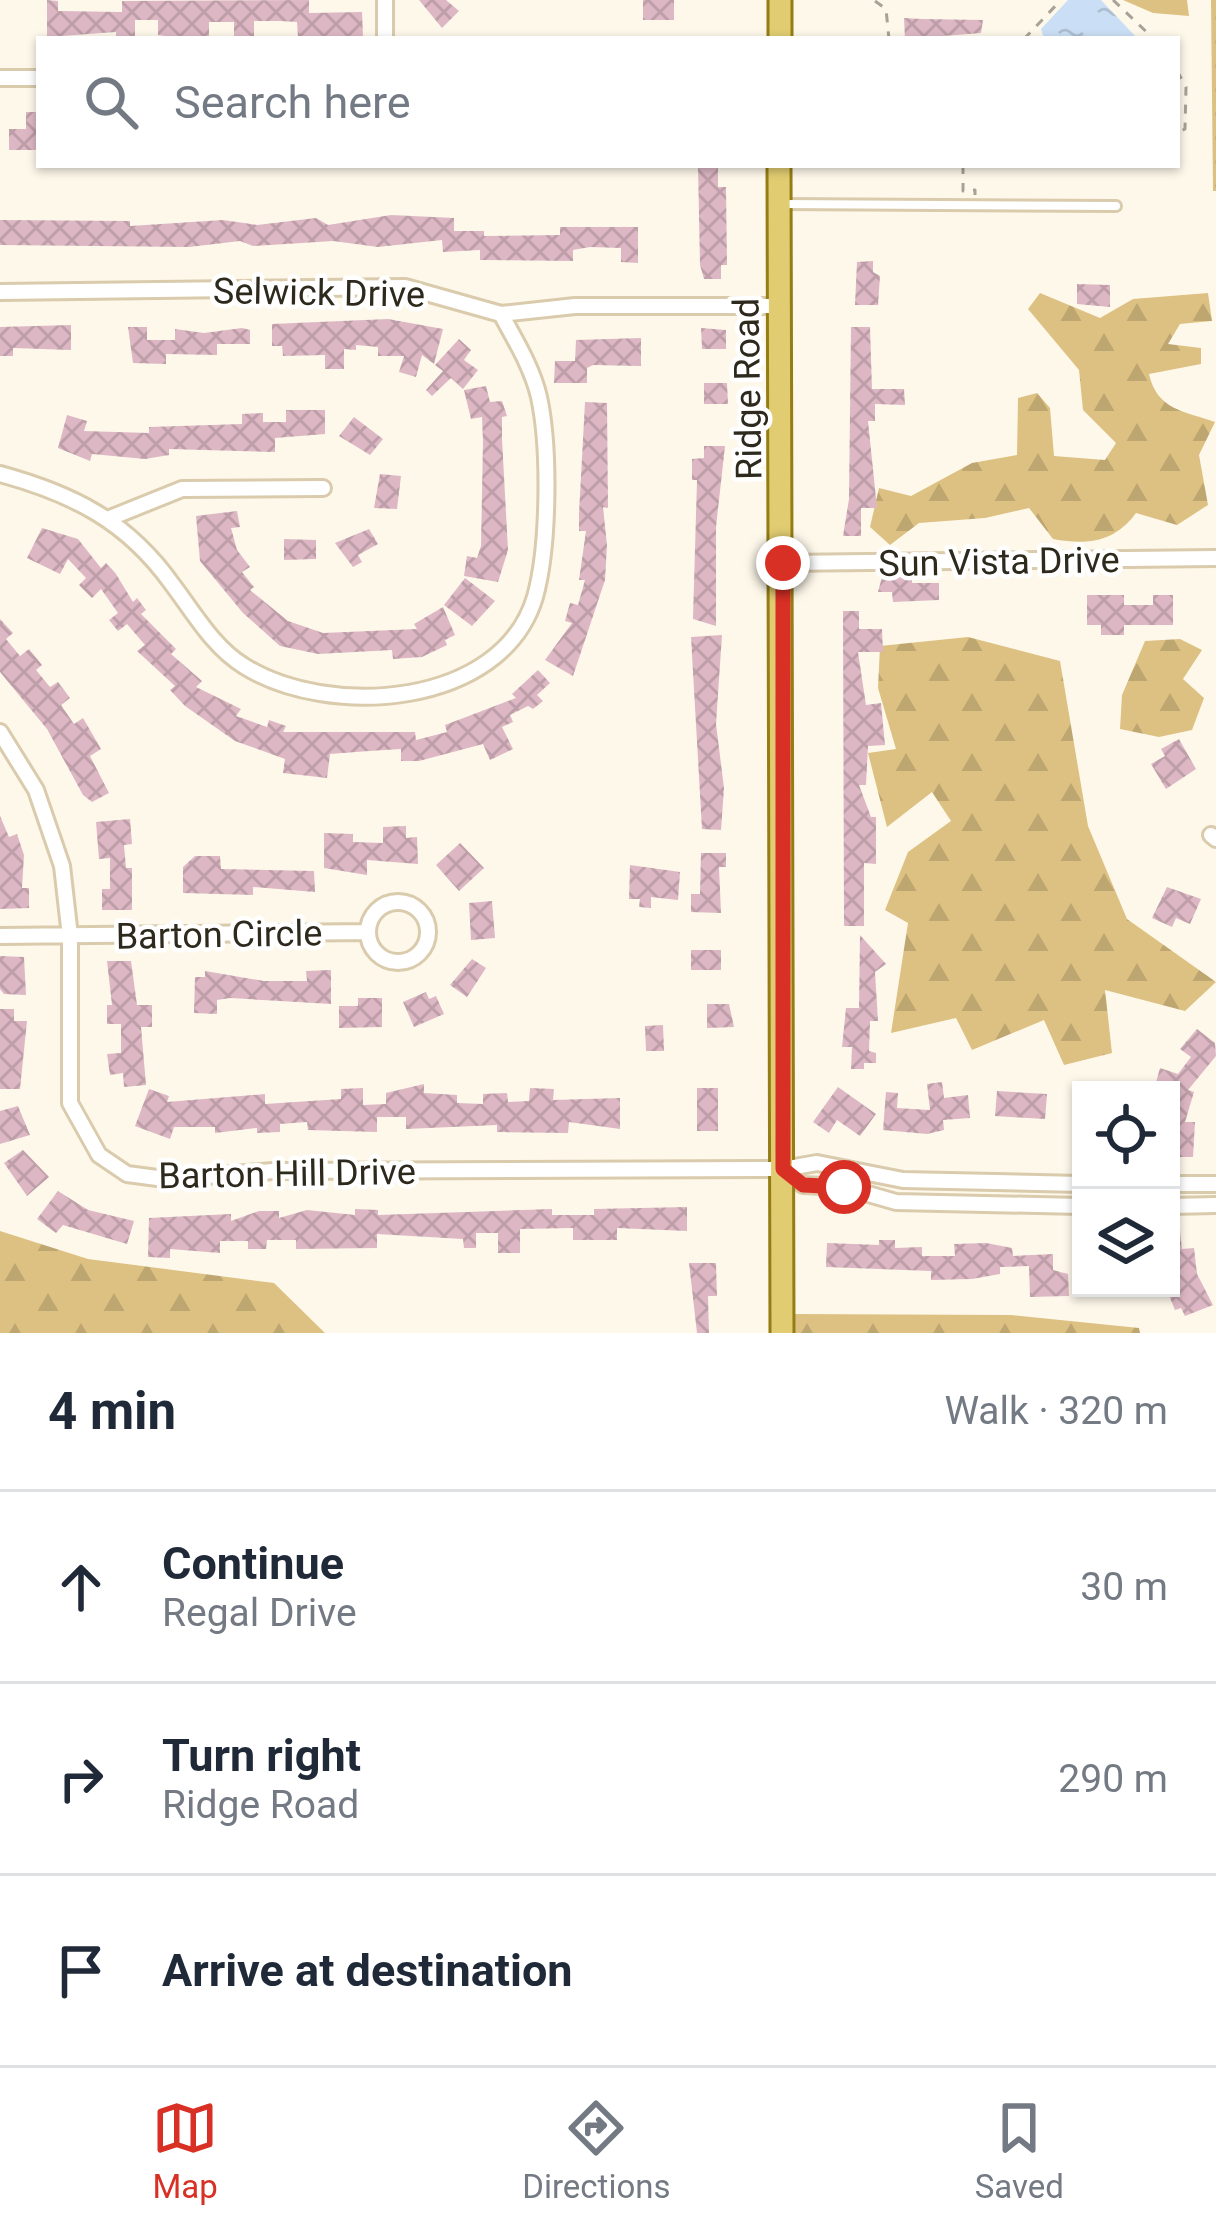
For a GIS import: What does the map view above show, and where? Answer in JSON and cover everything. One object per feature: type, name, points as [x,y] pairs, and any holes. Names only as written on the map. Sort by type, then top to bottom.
[{"type":"main road","points":[[780,0],[780,36]]},
{"type":"main road","name":"Ridge Road","points":[[779,168],[782,1333]]},
{"type":"street","points":[[385,0],[386,36]]},
{"type":"street","points":[[0,78],[36,78]]},
{"type":"street","name":"Selwick Drive","points":[[0,292],[405,287],[501,314],[575,307],[778,307]]},
{"type":"street","points":[[0,474],[62,492],[110,518],[168,578],[222,648],[283,685],[322,693],[420,692],[478,670],[524,622],[543,556],[538,395],[501,314]]},
{"type":"street","points":[[110,518],[182,489],[323,488]]},
{"type":"street","name":"Sun Vista Drive","points":[[783,563],[1216,559]]},
{"type":"street","name":"Barton Hill Drive","points":[[0,732],[52,827],[62,866],[70,936],[70,1103],[98,1155],[127,1174],[166,1179],[273,1172],[783,1169],[817,1162],[903,1180],[1072,1184]]},
{"type":"street","name":"Barton Circle","points":[[398,902],[416,908],[428,932],[421,952],[403,962],[374,952],[368,932],[380,908],[398,902]]},
{"type":"street","name":"Barton Circle","points":[[0,936],[368,932]]},
{"type":"street","points":[[783,1169],[803,1185],[844,1187],[896,1202],[1072,1206]]},
{"type":"street","points":[[974,1181],[974,1203]]},
{"type":"street","points":[[1180,1184],[1216,1184]]},
{"type":"street","points":[[1180,1206],[1216,1205]]},
{"type":"lane","points":[[779,204],[1115,206]]},
{"type":"path","points":[[889,36],[886,9],[890,0]]},
{"type":"path","points":[[1027,36],[1060,0]]},
{"type":"path","points":[[1113,0],[1151,36]]},
{"type":"path","points":[[875,2],[886,9]]},
{"type":"path","points":[[1180,80],[1189,109],[1185,129],[1180,132]]},
{"type":"path","points":[[963,168],[963,191],[975,190],[975,197]]},
{"type":"green space","points":[[1123,0],[1187,0],[1189,16],[1153,13]]},
{"type":"green space","points":[[1211,0],[1216,0],[1216,191],[1213,191]]},
{"type":"green space","points":[[1040,293],[1100,318],[1133,299],[1208,293],[1212,321],[1180,324],[1168,344],[1201,348],[1201,364],[1149,374],[1165,402],[1215,422],[1199,455],[1208,505],[1177,525],[1136,513],[1119,531],[1088,541],[1053,539],[1029,508],[985,518],[919,523],[890,545],[870,527],[879,488],[911,496],[972,463],[1017,455],[1018,398],[1037,393],[1050,408],[1054,456],[1105,460],[1116,443],[1083,410],[1079,370],[1028,309]]},
{"type":"green space","points":[[968,637],[1060,661],[1088,826],[1127,919],[1216,982],[1185,1011],[1105,990],[1112,1053],[1064,1065],[1044,1020],[972,1050],[956,1018],[891,1033],[908,923],[885,910],[908,852],[951,821],[932,792],[887,827],[868,753],[896,749],[878,688],[880,646]]},
{"type":"green space","points":[[1180,639],[1202,650],[1183,679],[1204,698],[1192,730],[1159,737],[1120,729],[1122,695],[1145,641]]},
{"type":"green space","points":[[0,1231],[88,1259],[274,1283],[325,1333],[0,1333]]},
{"type":"green space","points":[[791,1314],[1011,1315],[1139,1328],[1140,1333],[791,1333]]},
{"type":"water","points":[[1068,0],[1101,0],[1135,36],[1043,36],[1041,29]]},
{"type":"building","points":[[47,0],[58,1],[58,11],[122,12],[122,1],[309,0],[309,13],[362,12],[363,36],[298,36],[297,22],[254,21],[254,36],[234,36],[234,22],[209,22],[209,36],[166,36],[158,35],[158,20],[135,20],[135,36],[116,36],[116,32],[47,36]]},
{"type":"building","points":[[419,0],[446,0],[459,11],[442,28]]},
{"type":"building","points":[[643,0],[674,0],[674,20],[643,20]]},
{"type":"building","points":[[904,18],[983,20],[981,33],[905,36]]},
{"type":"building","points":[[26,112],[36,112],[36,150],[9,150],[9,129],[26,129]]},
{"type":"building","points":[[698,168],[718,168],[718,187],[726,187],[727,265],[721,265],[721,279],[704,279]]},
{"type":"building","points":[[391,215],[454,218],[454,231],[484,231],[484,236],[560,235],[560,227],[638,227],[638,263],[621,262],[621,248],[590,247],[573,250],[573,261],[480,260],[480,250],[443,252],[442,240],[378,247],[333,241],[253,246],[240,241],[189,247],[0,245],[0,220],[130,221],[130,226],[223,220],[257,225],[316,218],[328,225]]},
{"type":"building","points":[[873,261],[873,272],[880,276],[878,305],[855,305],[857,262]]},
{"type":"building","points":[[1077,284],[1110,285],[1110,307],[1077,304]]},
{"type":"building","points":[[388,319],[443,329],[434,364],[422,355],[416,377],[399,372],[404,356],[378,356],[378,347],[344,349],[344,369],[325,369],[325,355],[283,356],[282,346],[272,346],[272,324]]},
{"type":"building","points":[[71,325],[71,350],[13,348],[13,356],[0,356],[0,327]]},
{"type":"building","points":[[128,327],[147,327],[147,340],[175,340],[175,329],[204,333],[242,328],[250,330],[250,344],[217,344],[217,355],[166,354],[166,364],[133,363]]},
{"type":"building","points":[[851,327],[870,327],[872,389],[904,389],[905,405],[875,404],[875,421],[868,421],[877,508],[861,508],[861,536],[843,536],[849,499]]},
{"type":"building","points":[[701,328],[726,330],[726,349],[702,349]]},
{"type":"building","points":[[641,338],[641,366],[593,365],[587,368],[587,383],[554,383],[555,361],[575,361],[576,340]]},
{"type":"building","points":[[459,339],[471,350],[464,360],[478,370],[463,389],[451,378],[432,396],[426,390],[443,371],[435,365]]},
{"type":"building","points":[[704,383],[727,383],[728,404],[704,404]]},
{"type":"building","points":[[486,386],[490,402],[502,401],[507,416],[502,417],[502,439],[508,550],[498,582],[464,576],[467,556],[477,558],[481,546],[483,441],[482,417],[471,419],[464,390]]},
{"type":"building","points":[[585,402],[607,403],[608,508],[603,507],[607,545],[605,580],[573,676],[545,660],[572,623],[565,621],[570,603],[578,605],[585,580],[579,580],[586,531],[579,531]]},
{"type":"building","points":[[286,410],[325,410],[325,434],[275,438],[275,452],[169,449],[169,455],[145,459],[92,454],[90,461],[58,448],[67,415],[87,421],[84,431],[149,433],[149,427],[242,424],[242,414],[263,413],[263,422],[286,422]]},
{"type":"building","points":[[354,417],[383,439],[370,455],[339,436]]},
{"type":"building","points":[[704,446],[725,446],[716,527],[716,626],[693,619],[697,480],[692,480],[692,459],[704,458]]},
{"type":"building","points":[[380,474],[401,476],[397,509],[374,508]]},
{"type":"building","points":[[237,511],[240,527],[231,528],[237,550],[250,567],[242,572],[254,587],[250,590],[288,621],[323,633],[417,629],[414,624],[443,607],[455,635],[445,640],[447,645],[422,657],[393,659],[392,650],[318,654],[280,646],[243,613],[200,561],[196,516]]},
{"type":"building","points":[[42,528],[78,539],[101,568],[106,563],[133,602],[137,598],[146,610],[141,614],[176,649],[171,654],[202,681],[196,687],[241,709],[236,716],[267,727],[269,720],[286,726],[283,732],[415,732],[416,740],[447,732],[445,725],[516,698],[512,694],[538,670],[550,683],[537,695],[543,701],[533,709],[528,706],[510,715],[513,722],[502,727],[513,749],[490,760],[483,744],[419,761],[401,761],[401,749],[369,751],[330,754],[327,778],[283,773],[285,759],[235,741],[185,706],[170,690],[175,686],[137,651],[145,645],[127,624],[118,631],[109,620],[118,613],[101,589],[92,598],[79,585],[86,578],[68,559],[60,574],[27,558]]},
{"type":"building","points":[[369,529],[378,544],[358,555],[362,562],[353,567],[335,543]]},
{"type":"building","points":[[284,539],[316,540],[316,559],[284,560]]},
{"type":"building","points":[[883,573],[912,573],[912,583],[939,583],[939,600],[893,602],[892,592],[878,592]]},
{"type":"building","points":[[465,578],[495,601],[472,626],[444,605]]},
{"type":"building","points":[[1087,595],[1124,595],[1124,605],[1153,605],[1153,595],[1173,595],[1173,625],[1124,625],[1124,635],[1101,635],[1101,625],[1087,625]]},
{"type":"building","points":[[843,611],[859,611],[859,629],[882,629],[883,652],[858,652],[866,705],[881,703],[885,745],[868,746],[866,785],[859,785],[871,817],[876,817],[876,864],[864,863],[864,926],[844,926]]},
{"type":"building","points":[[0,619],[13,633],[6,639],[20,656],[29,649],[42,665],[36,670],[50,687],[58,682],[70,698],[61,705],[74,724],[83,718],[101,749],[90,756],[109,793],[92,802],[83,795],[47,729],[0,672]]},
{"type":"building","points":[[722,635],[716,724],[724,788],[721,830],[702,829],[691,637]]},
{"type":"building","points":[[1179,739],[1196,769],[1166,789],[1151,764],[1165,756],[1161,749]]},
{"type":"building","points":[[0,816],[9,837],[17,834],[24,855],[22,888],[29,888],[29,908],[0,909]]},
{"type":"building","points":[[130,819],[132,844],[124,845],[126,868],[132,868],[132,910],[102,910],[102,889],[110,889],[110,858],[99,859],[96,822]]},
{"type":"building","points":[[406,826],[406,838],[417,837],[418,864],[367,860],[367,875],[324,868],[324,833],[353,834],[353,842],[383,843],[383,827]]},
{"type":"building","points":[[460,843],[484,868],[459,891],[436,865]]},
{"type":"building","points":[[701,853],[726,853],[726,867],[719,867],[721,913],[691,912],[691,894],[700,894]]},
{"type":"building","points":[[195,856],[220,856],[221,869],[314,871],[315,892],[253,887],[253,895],[183,893],[183,867]]},
{"type":"building","points":[[630,865],[680,872],[678,900],[651,897],[651,908],[639,907],[640,899],[629,899]]},
{"type":"building","points":[[1167,887],[1201,899],[1190,924],[1176,918],[1172,927],[1152,918]]},
{"type":"building","points":[[492,901],[495,938],[471,940],[469,903]]},
{"type":"building","points":[[860,935],[886,964],[875,972],[878,1021],[870,1021],[869,1051],[876,1053],[876,1063],[851,1069],[852,1047],[842,1047],[846,1008],[859,1008]]},
{"type":"building","points":[[691,950],[721,950],[721,970],[691,970]]},
{"type":"building","points":[[0,956],[24,957],[26,995],[4,994],[0,989]]},
{"type":"building","points":[[472,959],[486,968],[467,997],[450,985]]},
{"type":"building","points":[[107,961],[131,961],[137,1005],[152,1005],[152,1027],[141,1027],[146,1085],[124,1087],[123,1073],[110,1075],[107,1054],[121,1053],[121,1024],[107,1024],[107,1005],[112,1005]]},
{"type":"building","points":[[331,970],[331,1004],[230,998],[217,1000],[217,1014],[194,1013],[195,977],[205,977],[205,971],[264,981],[307,981],[306,971]]},
{"type":"building","points":[[426,992],[429,999],[436,996],[444,1014],[414,1027],[403,1002]]},
{"type":"building","points":[[358,998],[382,998],[382,1027],[339,1028],[339,1006],[358,1006]]},
{"type":"building","points":[[707,1004],[729,1004],[734,1027],[707,1028]]},
{"type":"building","points":[[0,1009],[14,1009],[14,1021],[27,1021],[20,1089],[0,1089]]},
{"type":"building","points":[[663,1025],[664,1051],[646,1051],[645,1026]]},
{"type":"building","points":[[1197,1029],[1215,1043],[1216,1056],[1188,1090],[1194,1092],[1185,1122],[1195,1122],[1193,1157],[1180,1157],[1180,1081],[1156,1081],[1160,1068],[1178,1074],[1191,1057],[1180,1049]]},
{"type":"building","points":[[942,1082],[944,1098],[968,1095],[970,1118],[943,1120],[944,1130],[927,1134],[883,1130],[886,1092],[898,1093],[897,1108],[930,1110],[927,1084]]},
{"type":"building","points":[[424,1084],[424,1093],[457,1095],[457,1103],[483,1104],[483,1094],[507,1093],[508,1102],[529,1101],[530,1088],[554,1089],[553,1100],[620,1098],[620,1129],[569,1122],[568,1133],[497,1132],[497,1125],[406,1129],[406,1117],[377,1117],[377,1132],[308,1130],[307,1122],[280,1124],[280,1132],[257,1133],[257,1128],[215,1133],[215,1127],[174,1127],[170,1139],[135,1126],[149,1089],[169,1096],[167,1102],[265,1094],[265,1104],[341,1099],[341,1089],[363,1088],[363,1105],[386,1104],[386,1093]]},
{"type":"building","points":[[838,1087],[876,1114],[860,1136],[837,1120],[829,1133],[813,1122]]},
{"type":"building","points":[[697,1088],[718,1088],[718,1131],[697,1131]]},
{"type":"building","points":[[997,1091],[1047,1094],[1045,1119],[995,1116]]},
{"type":"building","points":[[18,1106],[30,1135],[0,1144],[0,1111]]},
{"type":"building","points":[[23,1150],[49,1177],[27,1196],[4,1163]]},
{"type":"building","points":[[58,1191],[88,1210],[134,1221],[127,1244],[63,1225],[56,1233],[37,1219]]},
{"type":"building","points":[[687,1207],[687,1231],[617,1228],[617,1240],[573,1240],[573,1228],[520,1229],[520,1253],[498,1253],[498,1233],[476,1233],[476,1248],[464,1248],[463,1239],[377,1234],[377,1248],[296,1249],[296,1240],[267,1240],[266,1249],[248,1249],[248,1241],[220,1241],[220,1253],[170,1249],[170,1258],[148,1257],[149,1218],[231,1214],[231,1221],[259,1211],[279,1211],[279,1218],[307,1210],[355,1215],[355,1209],[378,1210],[378,1215],[552,1209],[552,1215],[594,1215],[594,1209]]},
{"type":"building","points":[[1180,1230],[1182,1249],[1194,1248],[1197,1274],[1213,1305],[1185,1316],[1181,1308],[1175,1310],[1170,1297],[1180,1297]]},
{"type":"building","points":[[879,1240],[895,1240],[895,1248],[922,1247],[922,1256],[955,1256],[954,1244],[986,1243],[1012,1248],[1013,1256],[1053,1254],[1053,1270],[1068,1274],[1069,1296],[1030,1297],[1029,1266],[1000,1267],[1000,1274],[972,1279],[931,1280],[931,1271],[826,1267],[827,1243],[879,1245]]},
{"type":"building","points":[[689,1263],[716,1263],[717,1296],[708,1296],[709,1333],[697,1333]]},
{"type":"route","points":[[783,563],[783,1169],[803,1185],[844,1187]]}]
